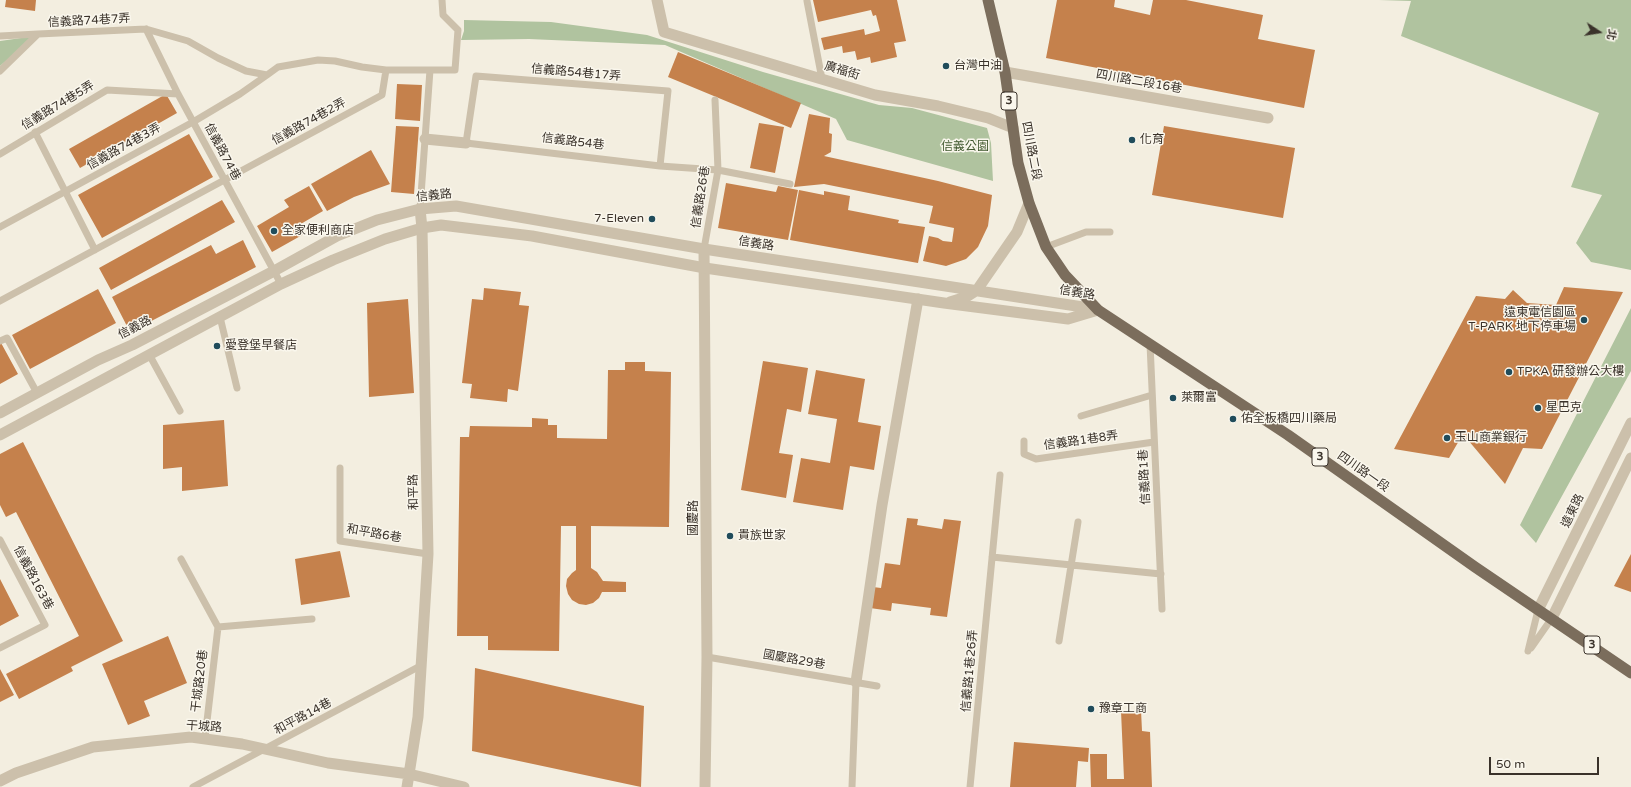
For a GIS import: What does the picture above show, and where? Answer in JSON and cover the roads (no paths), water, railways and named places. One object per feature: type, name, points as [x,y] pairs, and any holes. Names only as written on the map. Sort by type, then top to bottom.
[{"type":"main road","name":"四川路二段","points":[[988,0],[1004,72],[1018,163],[1029,202],[1046,247],[1065,275]]},
{"type":"main road","name":"四川路一段","points":[[1065,275],[1098,310],[1288,435],[1475,568],[1631,672]]},
{"type":"street","name":"廣福街","points":[[657,0],[664,32],[875,95],[938,106],[988,118],[1013,128]]},
{"type":"street","name":"四川路二段16巷","points":[[1004,72],[1268,118]]},
{"type":"street","name":"信義路54巷","points":[[425,139],[466,143]]},
{"type":"street","points":[[944,303],[966,297],[977,290],[1017,232],[1029,202]]},
{"type":"street","name":"信義路","points":[[0,414],[98,360],[132,345],[274,271],[337,236],[376,220],[420,209],[456,206],[704,249],[977,290],[1098,310]]},
{"type":"street","name":"和平路","points":[[407,787],[418,717],[428,554],[422,228],[420,209]]},
{"type":"street","name":"信義路","points":[[0,435],[150,356],[281,284],[333,260],[378,242],[422,228],[441,225],[532,236],[705,268],[944,303],[1068,319],[1098,310]]},
{"type":"street","name":"國慶路","points":[[704,249],[707,657],[705,787]]},
{"type":"street","points":[[856,682],[882,505],[918,299]]},
{"type":"street","name":"遠東路","points":[[1538,610],[1631,423]]},
{"type":"street","points":[[1552,618],[1631,458]]},
{"type":"street","name":"干城路","points":[[0,781],[16,773],[93,747],[191,737],[205,738],[266,749],[328,763],[409,774]]},
{"type":"street","points":[[409,774],[464,787]]},
{"type":"lane","name":"信義路74巷3弄","points":[[0,227],[193,122],[240,94],[278,67],[318,60],[335,61],[362,67],[386,70],[454,70],[458,30],[443,15],[442,0]]},
{"type":"lane","points":[[807,1],[822,79]]},
{"type":"lane","name":"信義路74巷7弄","points":[[0,71],[38,34],[146,29],[188,41],[218,58],[246,71],[267,76]]},
{"type":"lane","name":"信義路74巷","points":[[146,29],[178,94],[281,284]]},
{"type":"lane","points":[[0,36],[38,34]]},
{"type":"lane","name":"信義路74巷2弄","points":[[225,181],[382,95],[386,70]]},
{"type":"lane","points":[[420,209],[430,70]]},
{"type":"lane","name":"信義路54巷17弄","points":[[466,143],[476,76],[668,91],[660,166]]},
{"type":"lane","name":"信義路74巷5弄","points":[[0,154],[107,90],[178,94]]},
{"type":"lane","name":"信義路26巷","points":[[704,249],[718,170],[715,100]]},
{"type":"lane","points":[[35,132],[95,250]]},
{"type":"lane","name":"信義路54巷","points":[[466,143],[660,166],[718,170],[790,184]]},
{"type":"lane","points":[[0,301],[225,181]]},
{"type":"lane","points":[[1046,247],[1086,232],[1110,232]]},
{"type":"lane","points":[[220,318],[237,388]]},
{"type":"lane","points":[[0,340],[7,338],[37,393]]},
{"type":"lane","name":"信義路1巷","points":[[1150,344],[1162,609]]},
{"type":"lane","points":[[150,356],[180,411]]},
{"type":"lane","points":[[1081,416],[1152,395]]},
{"type":"lane","name":"信義路1巷8弄","points":[[1024,441],[1024,454],[1036,459],[1154,442]]},
{"type":"lane","name":"和平路6巷","points":[[340,468],[340,541],[428,554]]},
{"type":"lane","name":"信義路1巷26弄","points":[[970,787],[1000,475]]},
{"type":"lane","points":[[1059,641],[1078,522]]},
{"type":"lane","name":"信義路163巷","points":[[0,540],[45,625],[0,648]]},
{"type":"lane","points":[[992,557],[1161,574]]},
{"type":"lane","points":[[181,560],[218,627],[312,619]]},
{"type":"lane","points":[[1538,610],[1528,651],[1552,618]]},
{"type":"lane","name":"干城路20巷","points":[[205,738],[218,627]]},
{"type":"lane","name":"國慶路29巷","points":[[707,657],[877,686]]},
{"type":"lane","name":"和平路14巷","points":[[193,787],[422,665]]},
{"type":"lane","points":[[852,787],[856,682]]},
{"type":"place","name":"台灣中油","points":[[946,66]]},
{"type":"place","name":"化育","points":[[1132,140]]},
{"type":"place","name":"7-Eleven","points":[[652,219]]},
{"type":"place","name":"全家便利商店","points":[[274,231]]},
{"type":"place","name":"遠東電信園區 T-PARK 地下停車場","points":[[1584,320]]},
{"type":"place","name":"愛登堡早餐店","points":[[217,346]]},
{"type":"place","name":"TPKA 研發辦公大樓","points":[[1509,372]]},
{"type":"place","name":"萊爾富","points":[[1173,398]]},
{"type":"place","name":"星巴克","points":[[1538,408]]},
{"type":"place","name":"佑全板橋四川藥局","points":[[1233,419]]},
{"type":"place","name":"玉山商業銀行","points":[[1447,438]]},
{"type":"place","name":"貴族世家","points":[[730,536]]},
{"type":"place","name":"豫章工商","points":[[1091,709]]},
{"type":"park label","name":"信義公園","points":[[965,147]]}]
